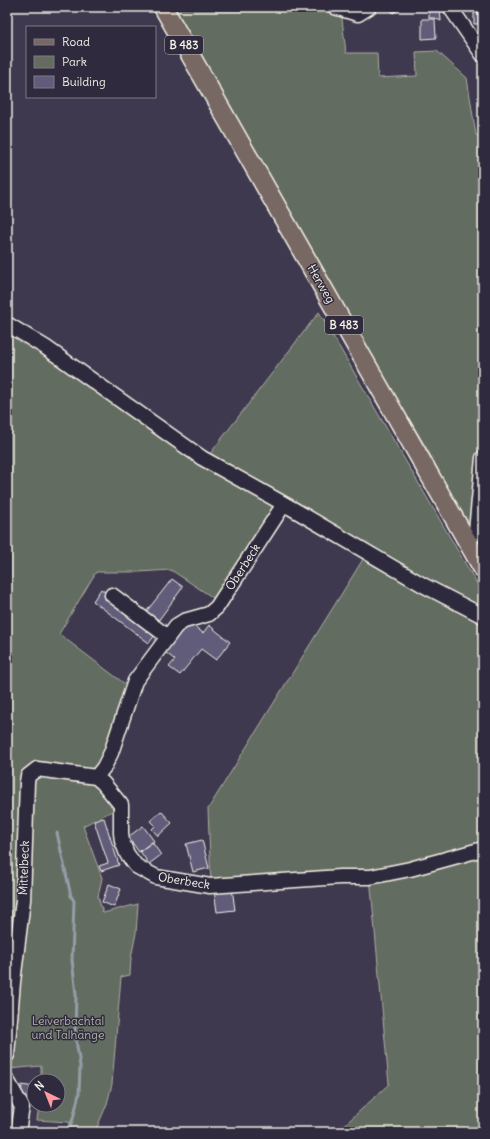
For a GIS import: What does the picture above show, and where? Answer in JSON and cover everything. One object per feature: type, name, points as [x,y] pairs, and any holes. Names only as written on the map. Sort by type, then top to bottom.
[{"type":"main road","name":"Herweg","points":[[163,7],[483,569]]},
{"type":"street","points":[[335,7],[358,14],[369,7]]},
{"type":"street","points":[[450,7],[479,41],[483,55]]},
{"type":"street","points":[[7,324],[45,347],[202,458],[284,504],[418,583],[483,616]]},
{"type":"street","points":[[468,543],[476,531],[483,458]]},
{"type":"street","name":"Oberbeck","points":[[284,504],[217,606],[209,614],[176,626],[135,681],[111,753],[104,767],[96,777],[103,783],[121,805],[121,833],[127,854],[136,866],[144,872],[156,877],[210,886],[370,876],[410,869],[483,849]]},
{"type":"street","points":[[112,595],[168,637]]},
{"type":"street","name":"Mittelbeck","points":[[7,1055],[13,982],[23,900],[26,782],[28,776],[37,769],[96,777]]},
{"type":"street","points":[[7,1080],[22,1107],[18,1132]]},
{"type":"green space","points":[[173,7],[333,7],[341,10],[346,53],[377,53],[378,78],[417,76],[416,52],[437,51],[467,78],[476,135],[483,136],[483,447],[477,476],[470,530],[427,449],[306,247]]},
{"type":"green space","points":[[319,312],[483,594],[483,611],[206,459]]},
{"type":"green space","name":"Leiverbachtal und Talhänge","points":[[7,327],[279,507],[218,601],[171,570],[96,572],[59,634],[129,687],[98,781],[118,808],[83,826],[102,878],[98,897],[103,913],[138,904],[136,933],[131,958],[130,975],[121,977],[112,1084],[107,1104],[95,1132],[67,1132],[69,1122],[37,1120],[38,1113],[66,1113],[66,1073],[41,1073],[41,1066],[9,1069],[9,1066],[7,1066],[31,874],[27,828],[7,1028]]},
{"type":"green space","points":[[365,556],[483,620],[483,847],[410,868],[211,884],[208,809]]},
{"type":"green space","points":[[483,850],[483,1132],[337,1132],[389,1084],[370,877]]},
{"type":"building","points":[[389,7],[403,7],[393,13]]},
{"type":"building","points":[[478,7],[483,7],[483,24],[479,24]]},
{"type":"building","points":[[440,9],[441,21],[434,18],[429,18],[429,10]]},
{"type":"building","points":[[474,13],[478,13],[479,24],[474,24]]},
{"type":"building","points":[[422,19],[435,19],[436,38],[422,39]]},
{"type":"building","points":[[172,579],[183,587],[158,621],[146,612]]},
{"type":"building","points":[[101,589],[158,631],[149,643],[93,601]]},
{"type":"building","points":[[189,622],[203,633],[209,625],[230,642],[216,660],[201,649],[180,675],[169,667],[175,660],[165,652]]},
{"type":"building","points":[[161,811],[172,823],[158,836],[152,829],[155,826],[150,821]]},
{"type":"building","points":[[104,818],[119,865],[101,871],[99,866],[108,863],[94,821]]},
{"type":"building","points":[[143,826],[154,841],[139,852],[128,837]]},
{"type":"building","points":[[202,840],[209,868],[193,872],[186,844]]},
{"type":"building","points":[[152,842],[161,855],[149,864],[140,851]]},
{"type":"building","points":[[109,884],[121,889],[114,907],[102,902]]},
{"type":"building","points":[[232,888],[235,910],[217,912],[214,890]]},
{"type":"building","points":[[22,1085],[26,1086],[26,1098],[21,1097]]},
{"type":"building","points":[[7,1103],[19,1104],[17,1127],[10,1126],[10,1132],[7,1132]]},
{"type":"waterway","points":[[57,833],[71,896],[74,901],[72,960],[76,994],[75,1033],[80,1066],[79,1094],[73,1119],[67,1132]]}]
